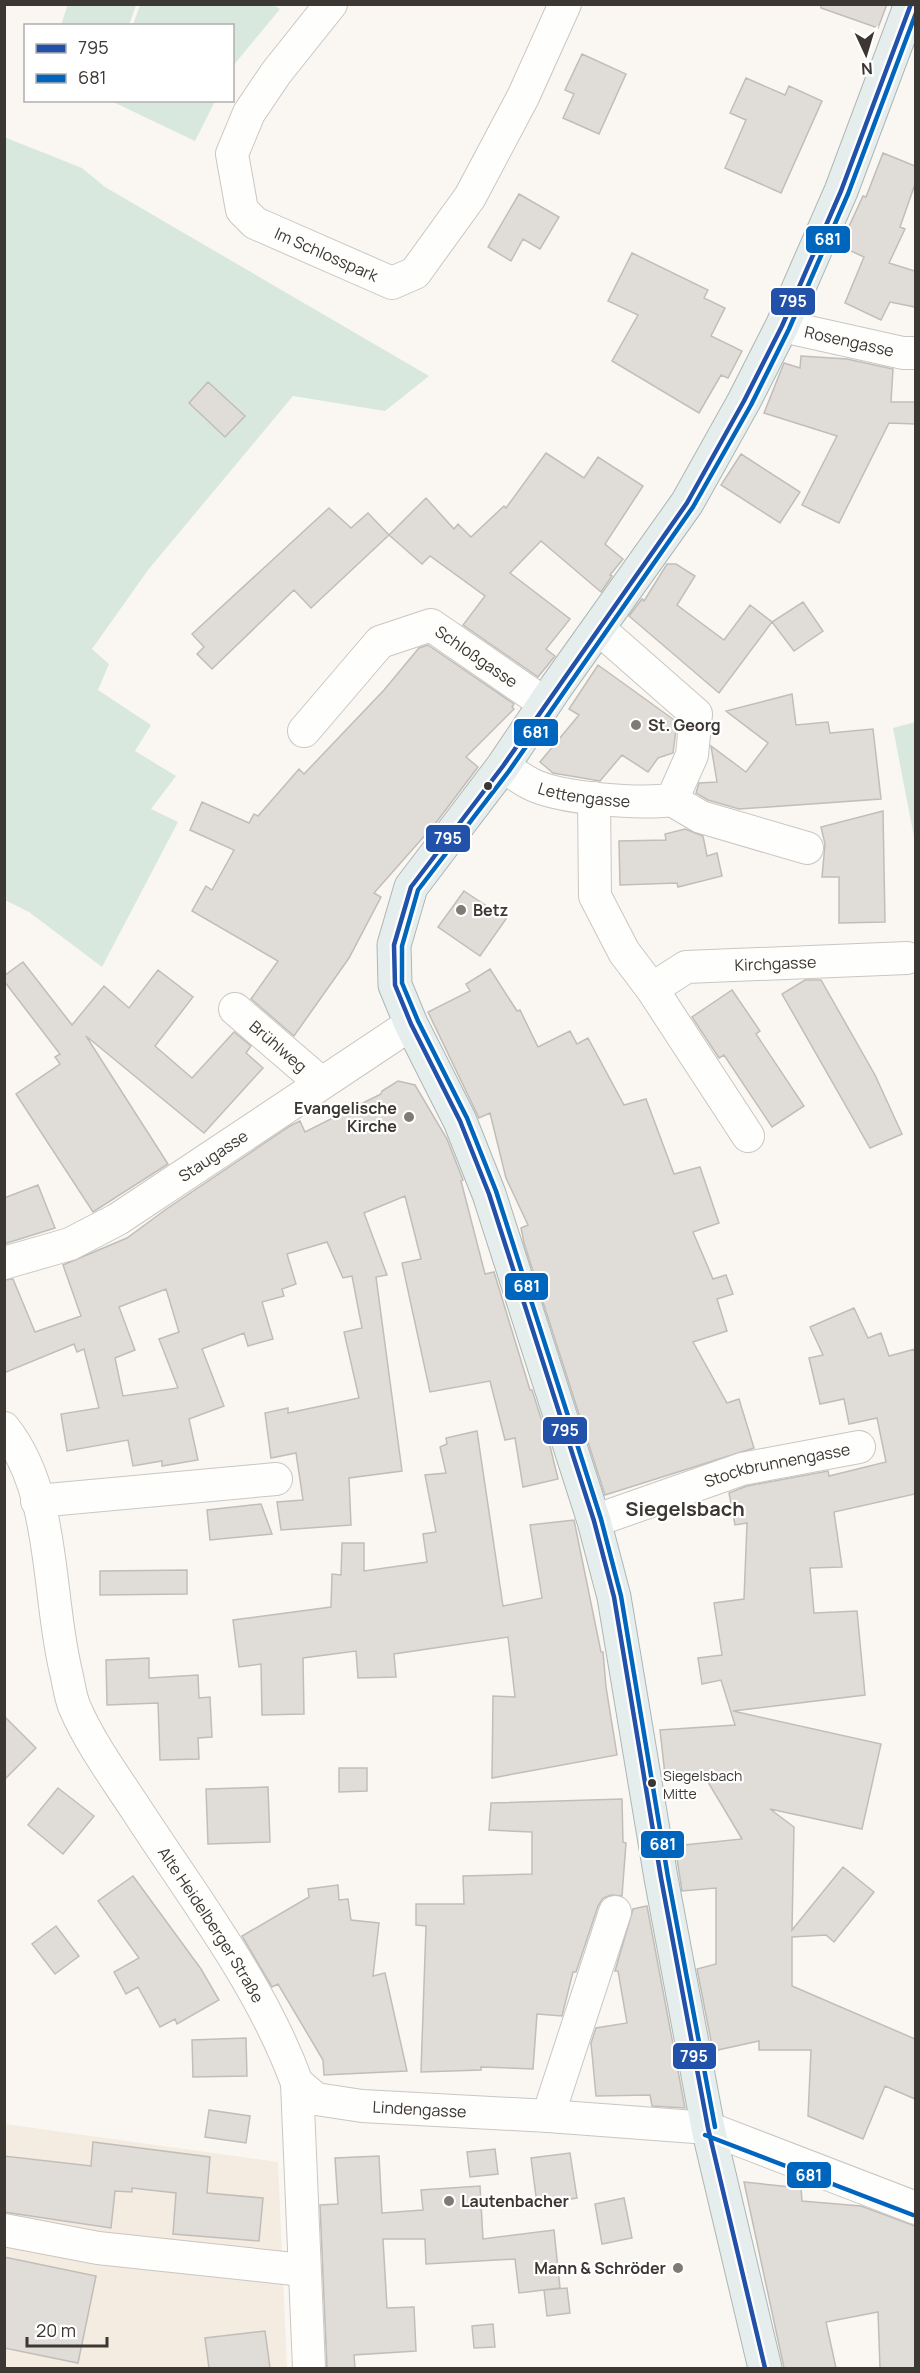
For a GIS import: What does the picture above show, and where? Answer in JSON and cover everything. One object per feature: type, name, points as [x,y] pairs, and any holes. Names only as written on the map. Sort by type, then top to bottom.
[{"type":"main road","points":[[765,2368],[708,2128],[661,1878],[617,1608],[594,1521],[489,1194],[460,1121],[411,1024],[395,985],[394,945],[411,887],[503,766],[544,703],[687,503],[782,326],[850,168],[911,4]]},
{"type":"street","name":"Im Schlosspark","points":[[331,4],[276,73],[249,113],[232,154],[242,210],[255,223],[392,283],[415,273],[470,197],[524,97],[565,4]]},
{"type":"street","name":"Rosengasse","points":[[782,326],[903,353],[915,353]]},
{"type":"street","name":"Schloßgasse","points":[[303,731],[380,642],[431,625],[544,703]]},
{"type":"street","points":[[598,628],[696,714],[692,755],[672,800],[701,817],[807,848]]},
{"type":"street","name":"Lettengasse","points":[[503,766],[532,785],[594,798],[647,803],[672,800]]},
{"type":"street","points":[[594,798],[595,896],[624,952],[652,990],[748,1136]]},
{"type":"street","name":"Kirchgasse","points":[[652,990],[686,967],[907,958]]},
{"type":"street","name":"Brühlweg","points":[[235,1009],[320,1082]]},
{"type":"street","name":"Staugasse","points":[[4,1263],[70,1244],[118,1219],[320,1082],[411,1024]]},
{"type":"street","name":"Alte Heidelberger Straße","points":[[4,1428],[21,1457],[37,1501],[49,1553],[60,1648],[74,1707],[107,1764],[236,1964],[281,2040],[297,2083],[303,2270],[309,2368]]},
{"type":"street","name":"Stockbrunnengasse","points":[[594,1521],[742,1469],[859,1447]]},
{"type":"street","points":[[37,1501],[276,1479]]},
{"type":"street","points":[[548,2116],[615,1912]]},
{"type":"street","name":"Lindengasse","points":[[297,2083],[316,2099],[362,2106],[548,2116],[708,2128],[915,2208]]},
{"type":"street","points":[[4,2230],[98,2248],[303,2270]]},
{"type":"shaded area","points":[[68,4],[136,4],[129,24],[61,24]]},
{"type":"shaded area","points":[[140,5],[273,5],[280,9],[234,65],[234,24],[133,24]]},
{"type":"shaded area","points":[[113,102],[214,102],[195,141]]},
{"type":"shaded area","points":[[4,137],[82,168],[105,187],[429,376],[385,411],[293,396],[148,570],[92,649],[109,664],[98,690],[151,725],[135,751],[176,776],[151,809],[178,822],[102,967],[29,912],[5,900]]},
{"type":"shaded area","points":[[916,722],[915,868],[914,837],[893,728]]},
{"type":"shaded area","points":[[5,2124],[278,2162],[287,2368],[5,2368]]},
{"type":"building","points":[[821,4],[887,4],[878,28],[821,8]]},
{"type":"building","points":[[582,54],[626,74],[599,134],[563,118],[574,94],[565,90]]},
{"type":"building","points":[[746,78],[785,95],[789,86],[822,101],[781,193],[725,168],[746,120],[730,113]]},
{"type":"building","points":[[883,153],[915,166],[915,184],[900,227],[905,229],[889,263],[915,271],[915,307],[890,302],[881,320],[845,303],[864,257],[840,246],[863,196],[866,197]]},
{"type":"building","points":[[519,194],[559,217],[540,249],[523,239],[511,261],[488,247]]},
{"type":"building","points":[[632,253],[708,290],[704,298],[725,308],[711,336],[742,351],[728,378],[721,375],[699,413],[612,361],[638,315],[608,301]]},
{"type":"building","points":[[801,356],[847,359],[893,369],[891,402],[915,402],[915,424],[889,423],[839,523],[802,505],[837,436],[764,413],[784,363],[800,368]]},
{"type":"building","points":[[208,382],[245,416],[225,437],[189,403]]},
{"type":"building","points":[[546,453],[584,478],[598,457],[643,486],[605,544],[623,559],[610,575],[612,576],[601,592],[541,541],[510,573],[570,619],[546,649],[555,656],[538,677],[463,625],[485,596],[430,556],[422,564],[389,535],[426,498],[454,529],[458,524],[471,537],[504,506],[506,508]]},
{"type":"building","points":[[741,454],[800,492],[780,523],[721,485]]},
{"type":"building","points":[[329,508],[351,528],[368,513],[389,535],[311,608],[294,590],[212,669],[197,654],[204,647],[192,634]]},
{"type":"building","points":[[667,564],[676,564],[695,576],[677,605],[724,640],[750,605],[772,622],[719,693],[629,616],[642,599],[644,601]]},
{"type":"building","points":[[803,602],[823,631],[794,651],[772,622]]},
{"type":"building","points":[[428,645],[514,704],[512,707],[514,709],[466,757],[478,767],[435,824],[374,893],[381,897],[349,958],[294,1036],[251,999],[278,961],[192,911],[206,886],[212,890],[234,850],[190,830],[202,802],[249,823],[254,814],[258,816],[299,769],[304,774],[384,690],[419,648]]},
{"type":"building","name":"St. Georg","points":[[598,665],[677,722],[673,753],[658,758],[648,772],[622,755],[600,781],[553,773],[540,762],[579,715],[569,709]]},
{"type":"building","points":[[792,694],[796,725],[828,722],[830,733],[873,729],[881,799],[739,809],[708,800],[696,793],[699,783],[717,782],[711,746],[746,772],[768,743],[726,711]]},
{"type":"building","points":[[883,811],[885,922],[839,923],[839,877],[822,877],[825,844],[821,827]]},
{"type":"building","points":[[685,829],[703,836],[707,856],[717,853],[722,876],[678,887],[677,883],[620,885],[619,841],[666,840],[665,834]]},
{"type":"building","points":[[464,891],[506,919],[480,956],[438,927]]},
{"type":"building","points":[[23,962],[72,1025],[104,986],[129,1008],[158,970],[193,997],[155,1046],[192,1078],[234,1032],[251,1046],[246,1053],[263,1068],[204,1133],[86,1036],[168,1164],[93,1212],[16,1094],[60,1064],[55,1057],[60,1054],[4,981],[4,976]]},
{"type":"building","points":[[490,969],[517,1011],[520,1010],[538,1047],[570,1031],[577,1044],[588,1038],[624,1105],[646,1099],[674,1174],[700,1167],[719,1223],[693,1232],[713,1279],[726,1275],[733,1294],[717,1299],[727,1331],[693,1342],[727,1403],[739,1399],[754,1448],[605,1495],[524,1243],[521,1228],[528,1225],[506,1178],[490,1113],[479,1118],[428,1012],[470,991],[466,984]]},
{"type":"building","points":[[805,980],[821,980],[875,1075],[902,1134],[870,1148],[782,994]]},
{"type":"building","points":[[732,990],[760,1031],[756,1034],[804,1106],[772,1127],[724,1055],[719,1058],[692,1017]]},
{"type":"building","points":[[398,1081],[415,1085],[447,1139],[463,1180],[461,1181],[485,1274],[494,1272],[530,1390],[532,1390],[550,1446],[558,1479],[523,1487],[515,1438],[505,1440],[490,1381],[430,1392],[402,1263],[421,1259],[405,1196],[364,1213],[387,1275],[376,1277],[402,1471],[349,1478],[351,1525],[281,1530],[277,1502],[303,1500],[296,1453],[271,1458],[265,1413],[288,1408],[288,1413],[359,1398],[344,1332],[362,1328],[352,1276],[343,1278],[327,1242],[287,1254],[296,1284],[282,1289],[284,1296],[262,1302],[273,1339],[248,1346],[244,1333],[202,1349],[224,1406],[189,1419],[198,1460],[162,1466],[162,1461],[133,1466],[128,1440],[67,1451],[61,1414],[99,1408],[84,1349],[77,1352],[74,1344],[4,1373],[4,1280],[13,1279],[35,1332],[81,1316],[63,1265],[127,1238],[290,1126],[300,1121],[305,1132],[381,1094]],"holes":[[[166,1289],[179,1332],[159,1339],[178,1388],[123,1396],[115,1358],[135,1350],[119,1307]]]},
{"type":"building","points":[[38,1185],[55,1228],[4,1244],[4,1198]]},
{"type":"building","points":[[854,1308],[868,1338],[881,1333],[889,1356],[915,1349],[915,1494],[834,1512],[842,1567],[810,1568],[814,1613],[857,1611],[865,1695],[733,1711],[881,1744],[862,1829],[770,1809],[794,1827],[792,1930],[843,1867],[874,1892],[834,1942],[826,1935],[792,1937],[792,1986],[915,2039],[915,2099],[885,2086],[863,2139],[808,2116],[811,2050],[759,2050],[759,2041],[713,2051],[697,1969],[716,1964],[716,1888],[682,1891],[675,1846],[742,1839],[702,1772],[665,1775],[660,1730],[735,1725],[721,1680],[702,1684],[698,1658],[722,1655],[714,1603],[744,1599],[747,1523],[735,1525],[729,1493],[747,1486],[828,1471],[829,1476],[886,1462],[877,1418],[849,1424],[844,1399],[820,1404],[809,1358],[823,1355],[810,1327]]},
{"type":"building","points":[[477,1431],[503,1606],[542,1598],[530,1525],[574,1520],[601,1652],[603,1652],[617,1755],[492,1778],[493,1696],[515,1697],[508,1637],[394,1654],[396,1677],[358,1678],[356,1651],[303,1658],[304,1714],[262,1715],[261,1664],[239,1667],[233,1620],[331,1607],[332,1574],[341,1575],[342,1543],[364,1543],[364,1571],[427,1562],[423,1534],[436,1532],[425,1475],[446,1473],[440,1447],[447,1444],[446,1438]]},
{"type":"building","points":[[261,1504],[272,1534],[210,1540],[207,1510]]},
{"type":"building","points":[[187,1570],[187,1594],[100,1595],[100,1571]]},
{"type":"building","points":[[149,1658],[149,1678],[198,1675],[199,1698],[210,1697],[212,1737],[198,1738],[199,1759],[160,1760],[158,1703],[107,1705],[106,1660]]},
{"type":"building","points":[[4,1716],[36,1748],[4,1780]]},
{"type":"building","points":[[339,1768],[367,1768],[367,1791],[339,1792]]},
{"type":"building","points":[[268,1787],[270,1842],[208,1844],[206,1789]]},
{"type":"building","points":[[58,1788],[94,1816],[63,1854],[28,1825]]},
{"type":"building","points":[[622,1799],[623,1842],[626,1843],[622,1896],[611,1895],[603,1898],[598,1906],[576,1972],[573,1972],[562,2016],[537,2014],[533,2069],[481,2067],[481,2070],[421,2072],[426,1926],[416,1925],[416,1904],[464,1904],[463,1876],[532,1874],[532,1832],[489,1830],[491,1803]]},
{"type":"building","points":[[133,1876],[201,1969],[219,2000],[177,2024],[175,2019],[160,2027],[138,1987],[126,1994],[114,1972],[139,1958],[98,1901]]},
{"type":"building","points":[[338,1885],[339,1900],[348,1899],[351,1920],[379,1923],[373,1976],[385,1973],[407,2071],[324,2075],[323,2060],[278,1984],[272,1987],[242,1936],[309,1897],[308,1889]]},
{"type":"building","points":[[647,1906],[685,2108],[652,2106],[650,2095],[596,2096],[591,2043],[596,2028],[627,2023],[618,1971],[615,1971],[633,1909]]},
{"type":"building","points":[[56,1926],[79,1956],[55,1974],[32,1944]]},
{"type":"building","points":[[246,2038],[247,2076],[193,2077],[192,2040]]},
{"type":"building","points":[[209,2110],[250,2116],[246,2143],[205,2137]]},
{"type":"building","points":[[93,2142],[210,2157],[207,2193],[263,2198],[259,2241],[173,2234],[176,2193],[132,2188],[132,2192],[115,2191],[111,2228],[4,2212],[4,2156],[91,2166]]},
{"type":"building","points":[[495,2149],[498,2174],[470,2177],[467,2152]]},
{"type":"building","points":[[570,2153],[577,2198],[537,2204],[531,2158]]},
{"type":"building","points":[[379,2156],[382,2213],[423,2210],[421,2190],[480,2186],[483,2239],[554,2230],[560,2288],[519,2293],[515,2259],[426,2264],[425,2239],[383,2239],[387,2308],[414,2307],[416,2351],[354,2355],[355,2368],[327,2368],[320,2205],[338,2204],[335,2158]]},
{"type":"building","points":[[744,2182],[801,2188],[802,2201],[861,2206],[915,2226],[915,2368],[880,2368],[878,2312],[826,2322],[836,2368],[784,2368]]},
{"type":"building","points":[[624,2198],[632,2238],[602,2244],[595,2204]]},
{"type":"building","points":[[4,2257],[96,2276],[78,2363],[4,2348]]},
{"type":"building","points":[[567,2288],[570,2313],[547,2316],[544,2290]]},
{"type":"building","points":[[493,2324],[495,2347],[474,2348],[472,2326]]},
{"type":"building","points":[[265,2331],[270,2368],[209,2368],[205,2338]]},
{"type":"transit line","name":"795","points":[[765,2368],[708,2128],[661,1878],[614,1597],[594,1521],[489,1194],[460,1121],[411,1024],[395,985],[394,945],[411,887],[503,766],[687,503],[744,401],[782,326],[841,191],[911,4]]},
{"type":"transit line","name":"681","points":[[715,2127],[668,1877],[621,1596],[601,1519],[496,1191],[467,1118],[418,1021],[402,983],[402,946],[418,890],[509,771],[693,507],[751,405],[789,329],[848,194],[916,13]]},
{"type":"transit line","name":"681","points":[[705,2135],[913,2215]]},
{"type":"place","name":"St. Georg","points":[[636,725]]},
{"type":"place","name":"Betz","points":[[461,910]]},
{"type":"place","name":"Evangelische Kirche","points":[[409,1117]]},
{"type":"place","name":"Siegelsbach Mitte","points":[[652,1783]]},
{"type":"place","name":"Lautenbacher","points":[[449,2201]]},
{"type":"place","name":"Mann & Schröder","points":[[678,2268]]},
{"type":"district","name":"Siegelsbach","points":[[685,1509]]}]
